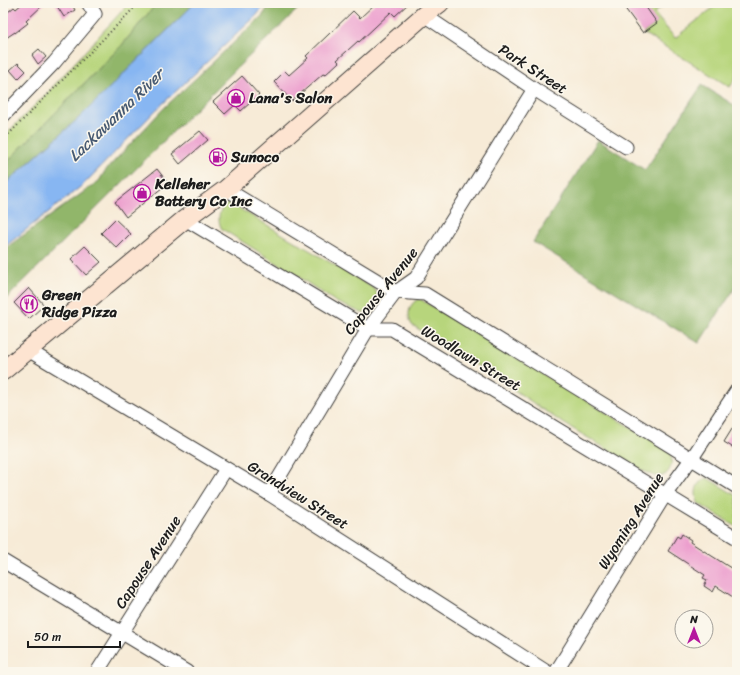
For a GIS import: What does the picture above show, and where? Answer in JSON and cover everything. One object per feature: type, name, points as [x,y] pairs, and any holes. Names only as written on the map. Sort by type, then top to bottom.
[{"type":"street","points":[[3,371],[185,219],[226,189],[424,15],[440,3]]},
{"type":"street","points":[[3,116],[54,63],[91,8]]},
{"type":"street","name":"Park Street","points":[[424,15],[534,89],[626,147]]},
{"type":"street","name":"Capouse Avenue","points":[[269,494],[368,329],[396,292],[416,278],[534,89]]},
{"type":"street","name":"Woodlawn Street","points":[[226,189],[396,292],[425,294],[737,487]]},
{"type":"street","points":[[185,219],[368,329]]},
{"type":"street","name":"Woodlawn Street","points":[[368,329],[392,329],[737,538]]},
{"type":"street","name":"Grandview Street","points":[[28,350],[269,494],[547,672]]},
{"type":"street","name":"Wyoming Avenue","points":[[556,672],[665,495],[692,458],[737,390]]},
{"type":"street","name":"Capouse Avenue","points":[[97,672],[226,469]]},
{"type":"street","points":[[3,561],[188,672]]},
{"type":"path","points":[[3,140],[139,3]]},
{"type":"green space","points":[[129,3],[157,3],[122,45],[3,166],[3,137],[50,90]]},
{"type":"green space","points":[[157,3],[195,3],[81,116],[3,186],[3,166],[122,45]]},
{"type":"green space","points":[[271,3],[304,3],[3,302],[3,250],[99,181],[105,171],[163,109],[263,15]]},
{"type":"green space","points":[[659,3],[667,3],[654,13],[675,38],[719,3],[737,3],[737,76],[730,87],[643,33],[657,23],[649,11]]},
{"type":"green space","points":[[702,85],[737,107],[737,285],[699,343],[533,242],[598,140],[645,170]]},
{"type":"green space","points":[[230,203],[375,289],[378,305],[369,313],[362,313],[336,302],[293,273],[222,229],[219,221],[221,210]]},
{"type":"green space","points":[[420,299],[669,451],[671,455],[671,465],[668,472],[664,475],[655,476],[642,470],[560,421],[483,369],[412,325],[409,317],[410,309],[413,303]]},
{"type":"green space","points":[[707,478],[737,496],[737,527],[699,504],[696,496],[697,488],[700,482]]},
{"type":"water","name":"Lackawanna River","points":[[195,3],[266,3],[257,15],[156,110],[84,184],[3,248],[3,186],[81,116]]},
{"type":"building","points":[[23,3],[45,3],[26,21],[28,23],[3,40],[3,16],[14,7],[16,9]]},
{"type":"building","points":[[55,3],[71,3],[75,10],[64,17]]},
{"type":"building","points":[[376,3],[409,3],[395,16],[391,12],[337,60],[339,62],[325,75],[323,74],[292,101],[274,82],[285,71],[289,75],[308,58],[306,56],[353,11],[360,18]]},
{"type":"building","points":[[621,3],[643,3],[657,23],[643,33]]},
{"type":"building","points":[[39,49],[46,57],[38,64],[32,55]]},
{"type":"building","points":[[18,63],[26,71],[18,79],[10,70]]},
{"type":"building","name":"Lana's Salon","points":[[242,76],[259,95],[241,111],[235,105],[225,114],[213,102]]},
{"type":"building","points":[[200,131],[208,140],[180,164],[172,154]]},
{"type":"building","name":"Kelleher Battery Co Inc","points":[[157,169],[168,183],[126,217],[115,202]]},
{"type":"building","points":[[115,219],[131,234],[117,248],[101,233]]},
{"type":"building","points":[[85,246],[101,262],[86,275],[71,259]]},
{"type":"building","name":"Green Ridge Pizza","points":[[29,288],[44,305],[29,319],[14,303]]},
{"type":"building","points":[[737,421],[737,450],[724,442]]},
{"type":"building","points":[[682,534],[691,540],[690,542],[737,572],[737,591],[733,597],[716,586],[713,592],[704,586],[707,580],[703,578],[705,575],[668,551],[677,536],[680,538]]},
{"type":"place","name":"Lana's Salon","points":[[236,98]]},
{"type":"place","name":"Sunoco","points":[[218,157]]},
{"type":"place","name":"Kelleher Battery Co Inc","points":[[142,193]]},
{"type":"place","name":"Green Ridge Pizza","points":[[29,304]]}]
